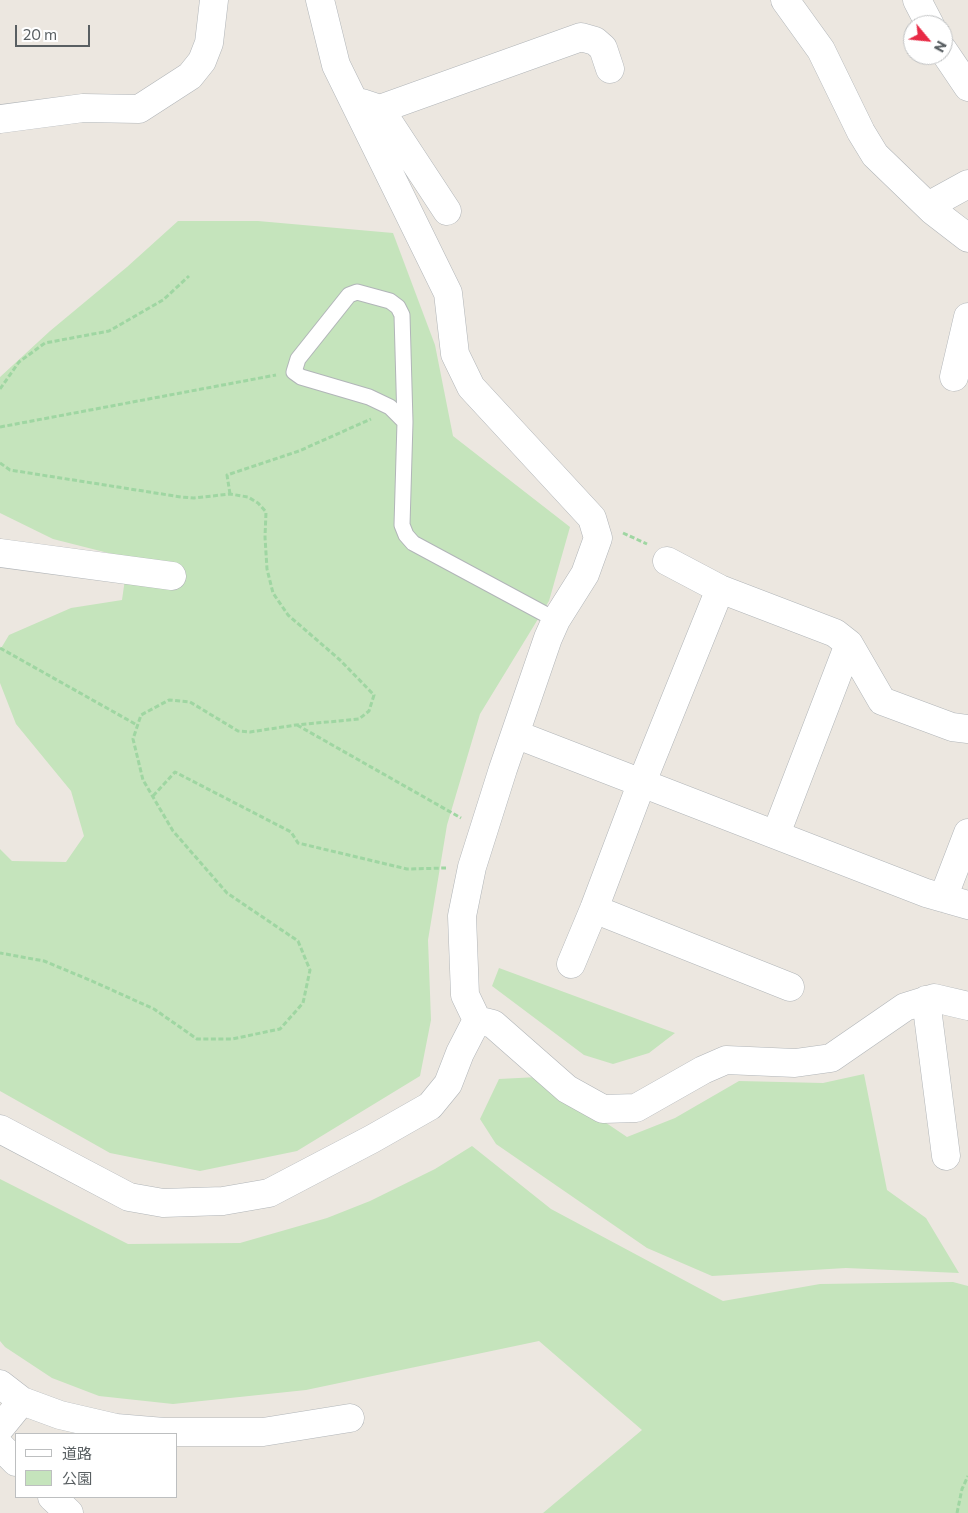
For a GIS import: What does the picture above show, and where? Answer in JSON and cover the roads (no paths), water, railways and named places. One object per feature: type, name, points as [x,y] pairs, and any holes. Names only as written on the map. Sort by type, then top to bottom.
[{"type":"street","points":[[0,119],[83,108],[139,109],[190,76],[202,62],[209,43],[214,0]]},
{"type":"street","points":[[320,0],[336,65],[448,293],[455,354],[471,387],[592,518],[598,538],[585,574],[556,620],[515,734],[472,868],[462,916],[465,995],[477,1020]]},
{"type":"street","points":[[785,0],[821,50],[874,155],[928,206],[968,238]]},
{"type":"street","points":[[917,0],[925,15]]},
{"type":"street","points":[[380,109],[581,37],[595,41],[603,48],[610,69]]},
{"type":"street","points":[[953,65],[968,87]]},
{"type":"street","points":[[352,99],[380,109],[447,211]]},
{"type":"street","points":[[928,206],[968,184]]},
{"type":"street","points":[[954,377],[968,317]]},
{"type":"street","points":[[0,553],[172,576]]},
{"type":"street","points":[[668,561],[720,589],[835,633],[849,644],[882,701],[952,726],[968,729]]},
{"type":"street","points":[[571,964],[720,589]]},
{"type":"street","points":[[776,834],[849,644]]},
{"type":"street","points":[[515,734],[926,893],[956,901],[968,833]]},
{"type":"street","points":[[594,909],[790,986]]},
{"type":"street","points":[[477,1020],[493,1024],[567,1089],[603,1109],[636,1108],[703,1070],[726,1060],[795,1063],[831,1058],[905,1007],[926,1000],[934,998],[968,1006]]},
{"type":"street","points":[[926,1000],[946,1156]]},
{"type":"street","points":[[0,1128],[129,1197],[163,1203],[223,1201],[269,1193],[430,1106],[448,1084],[460,1053],[477,1020]]},
{"type":"street","points":[[0,1384],[22,1402],[60,1416],[116,1428],[164,1432],[263,1432],[350,1418]]},
{"type":"street","points":[[0,1428],[22,1402]]},
{"type":"street","points":[[0,1446],[15,1461]]},
{"type":"street","points":[[53,1498],[69,1513]]},
{"type":"lane","points":[[405,422],[390,407],[370,397],[301,377],[294,372],[298,359],[349,295],[358,292],[390,302],[398,307],[402,315],[405,422],[402,525],[406,535],[413,543],[556,620]]}]
